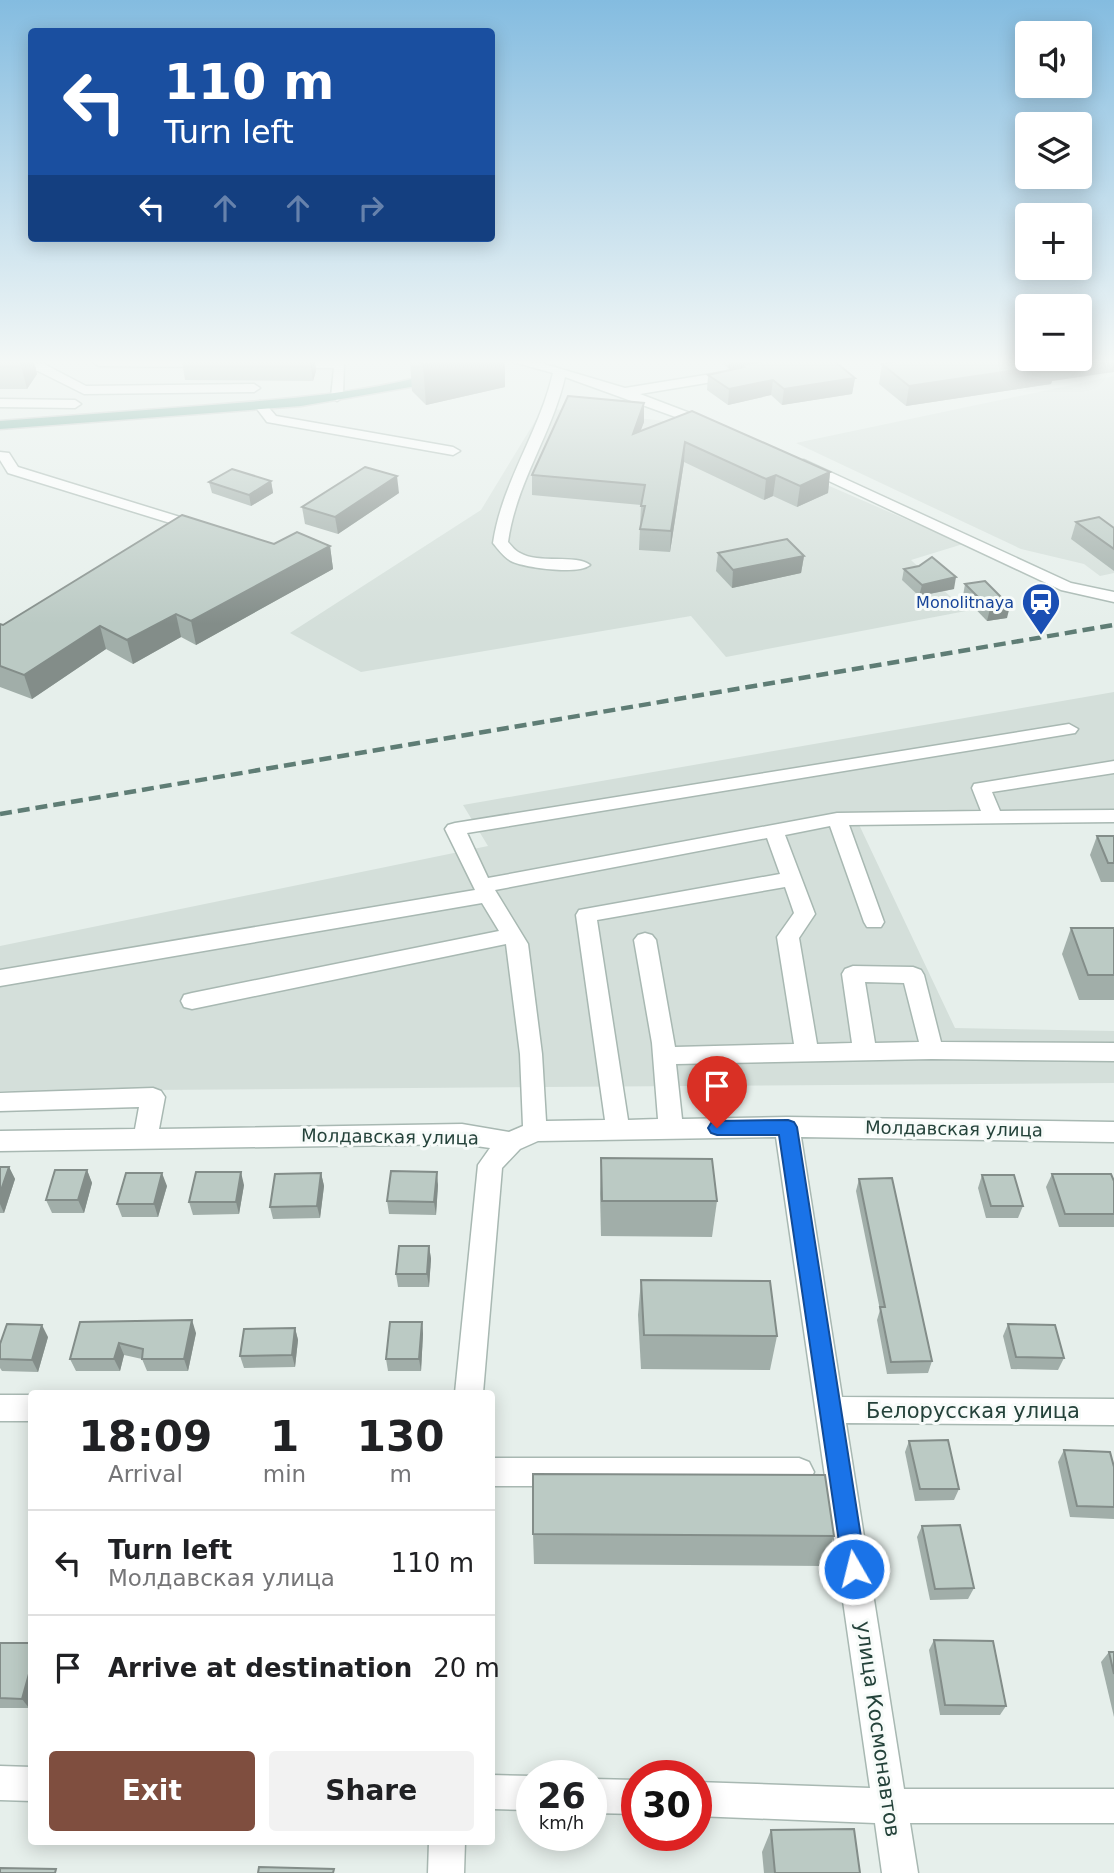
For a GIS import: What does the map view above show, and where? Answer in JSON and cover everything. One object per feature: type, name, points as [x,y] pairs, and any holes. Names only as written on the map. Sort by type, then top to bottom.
[{"type":"street","points":[[438,448],[453,451]]},
{"type":"street","points":[[531,448],[502,524],[500,543],[516,558],[553,565],[582,565]]},
{"type":"street","points":[[0,456],[4,456],[12,470],[220,534]]},
{"type":"street","points":[[784,456],[834,476],[1066,587],[1114,597]]},
{"type":"street","points":[[535,1131],[531,1054],[517,944],[485,890],[455,829],[1069,729]]},
{"type":"street","points":[[993,818],[981,788],[1114,766]]},
{"type":"street","points":[[0,978],[485,890],[838,819],[1114,816]]},
{"type":"street","points":[[838,819],[874,922]]},
{"type":"street","points":[[774,831],[806,914],[788,937],[807,1052]]},
{"type":"street","points":[[618,1130],[586,915],[792,879]]},
{"type":"street","points":[[192,1001],[512,936]]},
{"type":"street","points":[[645,940],[664,1056],[671,1129]]},
{"type":"street","points":[[865,1051],[853,974],[913,975],[932,1050]]},
{"type":"street","points":[[664,1056],[932,1050],[1114,1052]]},
{"type":"street","points":[[0,1102],[153,1097],[145,1138]]},
{"type":"street","name":"Молдавская улица","points":[[0,1141],[462,1134],[511,1142],[535,1131],[788,1127],[1114,1132]]},
{"type":"street","name":"улица Космонавтов","points":[[788,1127],[900,1873]]},
{"type":"street","points":[[470,1390],[490,1165],[511,1142]]},
{"type":"street","points":[[0,1408],[28,1408]]},
{"type":"street","name":"Белорусская улица","points":[[831,1410],[1114,1412]]},
{"type":"street","points":[[495,1472],[799,1472]]},
{"type":"street","points":[[0,1783],[28,1784]]},
{"type":"street","points":[[495,1792],[516,1793]]},
{"type":"street","points":[[712,1800],[889,1806],[1114,1806]]},
{"type":"street","points":[[446,1873],[447,1845]]},
{"type":"shaded area","points":[[518,448],[743,448],[963,544],[911,560],[966,611],[726,657],[691,616],[361,672],[290,633],[481,510]]},
{"type":"shaded area","points":[[807,448],[1114,448],[1114,573],[1100,576],[1084,564],[1021,549]]},
{"type":"shaded area","points":[[1114,692],[1114,810],[854,814],[955,1028],[1114,1031],[1114,1083],[0,1091],[0,946],[488,846],[463,805]]},
{"type":"building","points":[[544,448],[684,448],[671,531],[640,529],[645,506],[641,506],[645,485],[532,475]]},
{"type":"building","points":[[699,448],[777,448],[830,472],[800,486],[776,475],[766,479]]},
{"type":"building","points":[[365,467],[397,476],[335,517],[302,507]]},
{"type":"building","points":[[232,469],[271,481],[249,495],[209,482]]},
{"type":"building","points":[[182,515],[274,544],[297,532],[330,546],[191,621],[176,614],[127,640],[100,626],[24,675],[0,666],[0,624],[3,625]]},
{"type":"building","points":[[1099,517],[1114,528],[1114,549],[1076,522]]},
{"type":"building","points":[[787,539],[804,556],[733,570],[718,553]]},
{"type":"building","points":[[932,557],[956,577],[922,585],[904,569],[919,566]]},
{"type":"building","points":[[985,581],[1010,606],[990,609],[965,584]]},
{"type":"building","points":[[1097,836],[1114,836],[1114,863],[1108,863]]},
{"type":"building","points":[[1071,928],[1114,928],[1114,975],[1088,975]]},
{"type":"building","points":[[601,1158],[712,1159],[717,1201],[602,1201]]},
{"type":"building","points":[[0,1167],[9,1167],[0,1193]]},
{"type":"building","points":[[55,1170],[87,1170],[78,1200],[46,1200]]},
{"type":"building","points":[[391,1171],[437,1172],[434,1202],[387,1201]]},
{"type":"building","points":[[196,1172],[241,1172],[236,1202],[189,1202]]},
{"type":"building","points":[[126,1173],[162,1173],[154,1204],[117,1204]]},
{"type":"building","points":[[321,1173],[317,1206],[270,1207],[275,1174]]},
{"type":"building","points":[[1052,1174],[1111,1174],[1114,1181],[1114,1214],[1065,1214]]},
{"type":"building","points":[[982,1175],[1014,1175],[1023,1206],[991,1206]]},
{"type":"building","points":[[892,1178],[932,1361],[891,1362],[880,1307],[885,1307],[859,1179]]},
{"type":"building","points":[[399,1246],[429,1246],[427,1274],[396,1274]]},
{"type":"building","points":[[641,1280],[770,1281],[777,1336],[644,1335]]},
{"type":"building","points":[[192,1320],[184,1359],[142,1359],[143,1349],[119,1343],[114,1359],[70,1359],[80,1322]]},
{"type":"building","points":[[390,1322],[422,1322],[419,1359],[386,1359]]},
{"type":"building","points":[[7,1324],[42,1325],[32,1360],[0,1359],[0,1344]]},
{"type":"building","points":[[1008,1324],[1055,1325],[1064,1358],[1016,1357]]},
{"type":"building","points":[[295,1328],[292,1355],[240,1356],[244,1329]]},
{"type":"building","points":[[948,1440],[959,1489],[920,1489],[909,1441]]},
{"type":"building","points":[[1064,1450],[1110,1452],[1114,1467],[1114,1507],[1077,1506]]},
{"type":"building","points":[[533,1474],[825,1475],[834,1536],[533,1534]]},
{"type":"building","points":[[960,1525],[974,1588],[935,1589],[922,1526]]},
{"type":"building","points":[[934,1640],[993,1641],[1006,1706],[945,1705]]},
{"type":"building","points":[[0,1643],[28,1643],[28,1677],[22,1699],[0,1698]]},
{"type":"building","points":[[1109,1652],[1114,1652],[1114,1674]]},
{"type":"building","points":[[854,1829],[860,1873],[775,1873],[771,1830]]},
{"type":"building","points":[[259,1867],[334,1869],[333,1873],[258,1873]]},
{"type":"building","points":[[0,1868],[56,1869],[55,1873],[0,1873]]},
{"type":"railway","points":[[0,814],[1114,625]]},
{"type":"place","name":"Monolitnaya","points":[[1041,636]]},
{"type":"route","points":[[717,1128],[788,1127],[854,1569]]}]
